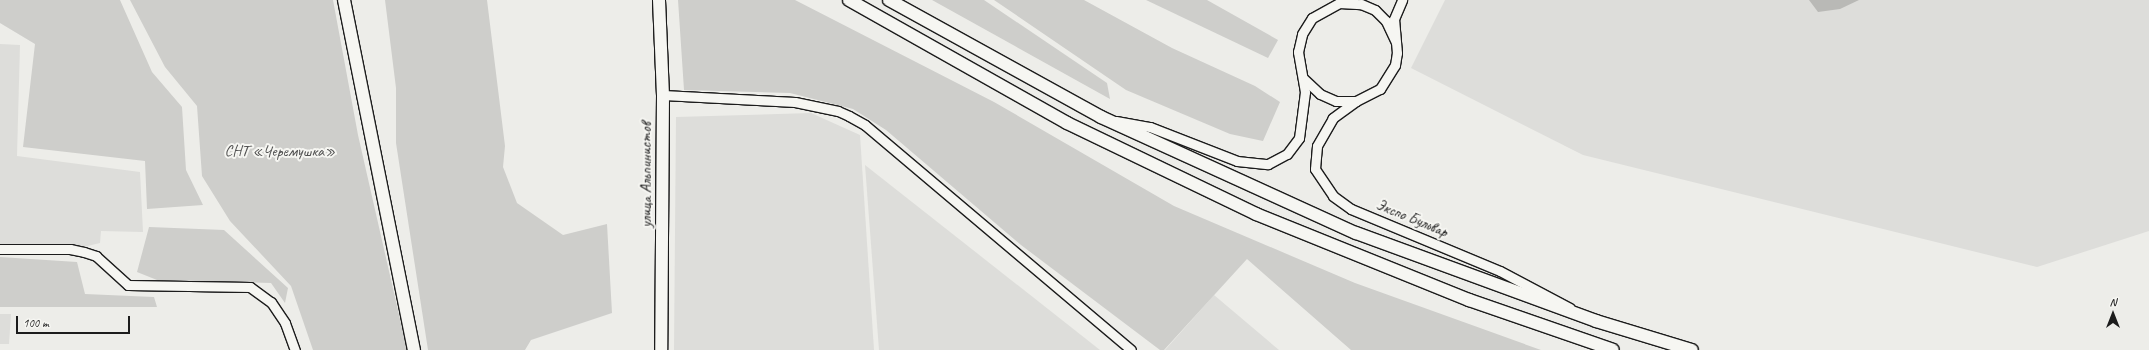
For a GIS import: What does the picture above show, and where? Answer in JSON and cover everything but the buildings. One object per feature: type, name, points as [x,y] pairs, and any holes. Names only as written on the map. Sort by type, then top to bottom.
[{"type":"main road","points":[[344,0],[414,350]]},
{"type":"main road","points":[[351,0],[365,105]]},
{"type":"main road","name":"улица Альпинистов","points":[[659,0],[663,95],[661,350]]},
{"type":"main road","points":[[850,0],[1067,123],[1256,214],[1469,300],[1613,350]]},
{"type":"main road","points":[[889,0],[1101,117],[1373,241],[1587,318],[1692,350]]},
{"type":"street","name":"Экспо Бульвар","points":[[1402,0],[1394,19],[1396,42],[1395,65],[1386,82],[1370,96],[1356,101],[1330,121],[1317,146],[1315,170],[1333,196],[1362,214],[1500,271],[1587,318]]},
{"type":"street","points":[[1101,117],[1150,127],[1237,161],[1268,164],[1287,154],[1299,138],[1305,108],[1304,78],[1298,52],[1309,21],[1329,6],[1356,1],[1381,15],[1396,42]]},
{"type":"street","name":"Экспо Бульвар","points":[[1304,78],[1311,87],[1330,99],[1356,101]]},
{"type":"street","points":[[663,95],[795,102],[838,111],[849,116],[877,135],[1131,350]]},
{"type":"street","points":[[0,249],[70,249],[84,252],[96,256],[128,285],[250,287],[271,302],[285,323],[295,350]]},
{"type":"shaded area","points":[[1445,0],[2149,0],[2149,231],[2037,267],[1583,155],[1411,68]]},
{"type":"shaded area","points":[[0,44],[20,45],[17,156],[140,172],[143,232],[101,231],[100,243],[71,250],[0,247]]},
{"type":"shaded area","points":[[811,113],[860,135],[874,350],[674,350],[676,117]]},
{"type":"shaded area","points":[[865,165],[1100,350],[879,350]]},
{"type":"shaded area","points":[[1214,295],[1279,350],[1165,350]]},
{"type":"shaded area","points":[[0,314],[11,314],[9,344],[0,344]]},
{"type":"green space","points":[[0,0],[120,0],[152,72],[182,107],[186,170],[203,205],[147,209],[145,161],[23,147],[35,44],[0,23]]},
{"type":"green space","name":"СНТ «Черемушка»","points":[[130,0],[333,0],[358,135],[407,350],[313,350],[291,286],[230,221],[202,176],[197,106],[165,67]]},
{"type":"green space","points":[[385,0],[487,0],[505,146],[503,167],[517,203],[563,235],[607,224],[612,313],[531,340],[525,350],[428,350],[396,143],[396,88]]},
{"type":"green space","points":[[678,0],[795,0],[994,102],[1174,206],[1355,283],[1541,350],[1351,350],[1247,259],[1164,350],[1160,350],[1021,245],[886,130],[853,109],[790,93],[684,90]]},
{"type":"green space","points":[[932,0],[984,0],[1107,83],[1110,99]]},
{"type":"green space","points":[[994,0],[1084,0],[1172,48],[1255,86],[1280,102],[1263,141],[1230,134],[1126,90]]},
{"type":"green space","points":[[1146,0],[1207,0],[1278,40],[1268,58]]},
{"type":"green space","points":[[149,227],[224,230],[288,288],[285,303],[271,283],[157,280],[137,272]]},
{"type":"green space","points":[[0,257],[77,262],[85,294],[154,297],[157,307],[0,307]]}]
